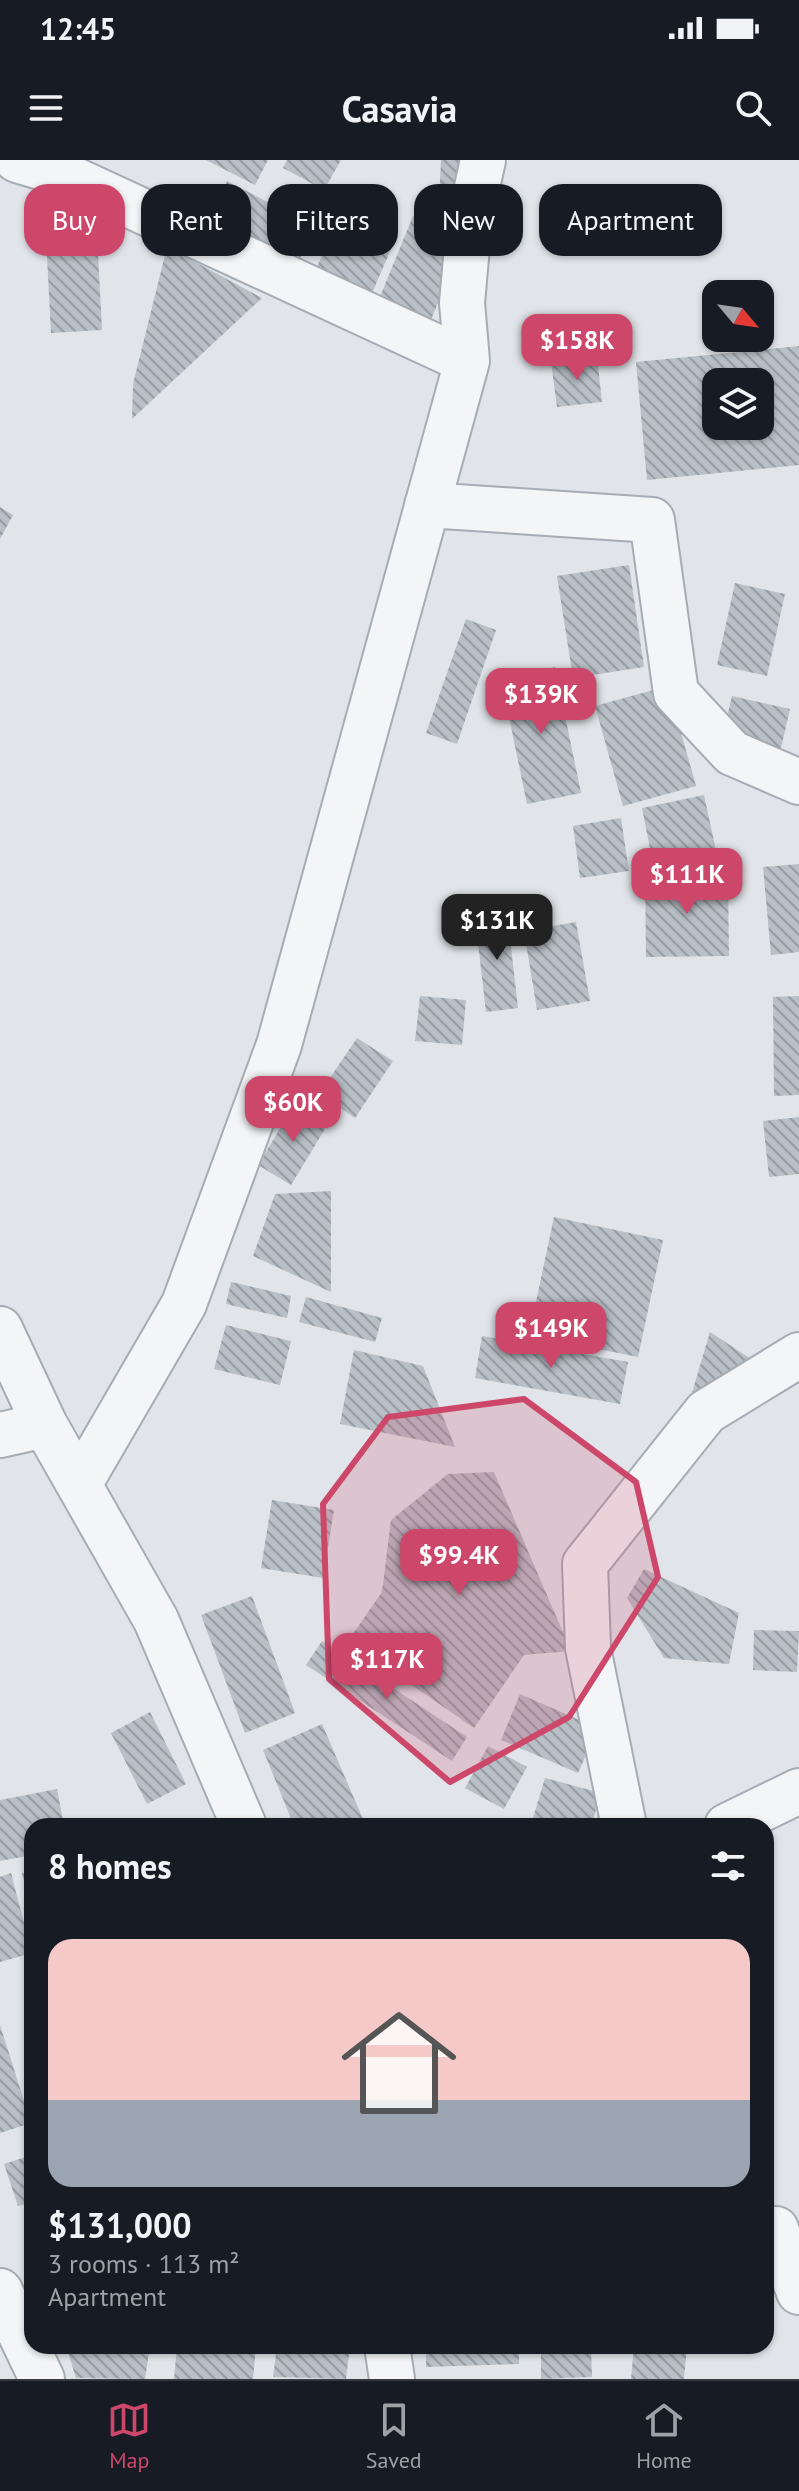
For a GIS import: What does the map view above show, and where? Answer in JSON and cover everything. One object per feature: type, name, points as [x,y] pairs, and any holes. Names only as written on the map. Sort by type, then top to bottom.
[{"type":"street","points":[[17,160],[60,173],[467,361]]},
{"type":"street","points":[[80,1483],[184,1304],[279,1045],[467,361],[462,303],[469,224],[483,160]]},
{"type":"street","points":[[427,505],[652,520],[676,693],[732,753],[799,782]]},
{"type":"street","points":[[0,1329],[45,1425],[156,1620],[241,1818]]},
{"type":"street","points":[[622,1818],[588,1648],[585,1564],[706,1412],[799,1355]]},
{"type":"street","points":[[0,1435],[45,1425]]},
{"type":"street","points":[[743,1818],[799,1791]]},
{"type":"street","points":[[780,2229],[799,2292]]},
{"type":"street","points":[[0,2291],[24,2341]]},
{"type":"street","points":[[30,2354],[42,2379]]},
{"type":"street","points":[[388,2354],[392,2379]]},
{"type":"highlighted area","points":[[524,1399],[636,1482],[658,1577],[569,1717],[450,1782],[329,1679],[323,1504],[388,1417]]},
{"type":"building","points":[[206,160],[268,160],[255,185]]},
{"type":"building","points":[[287,160],[341,160],[327,184],[313,184],[283,168]]},
{"type":"building","points":[[441,160],[477,160],[476,184],[440,184]]},
{"type":"building","points":[[251,193],[267,202],[267,256],[301,256],[294,270],[251,248]]},
{"type":"building","points":[[413,216],[414,256],[457,256],[429,325],[377,304]]},
{"type":"building","points":[[47,256],[98,256],[102,330],[51,333]]},
{"type":"building","points":[[165,256],[184,256],[262,298],[132,419],[133,384]]},
{"type":"building","points":[[322,256],[388,256],[369,300],[313,276]]},
{"type":"building","points":[[799,346],[799,465],[647,480],[636,362],[738,352],[774,352],[774,348]]},
{"type":"building","points":[[597,356],[602,402],[557,407],[551,362]]},
{"type":"building","points":[[0,507],[13,515],[0,539]]},
{"type":"building","points":[[629,565],[644,667],[573,678],[557,576]]},
{"type":"building","points":[[735,583],[785,594],[767,676],[717,665]]},
{"type":"building","points":[[466,619],[496,630],[457,744],[426,733]]},
{"type":"building","points":[[555,667],[581,793],[527,804],[501,678]]},
{"type":"building","points":[[668,686],[696,786],[623,806],[595,706]]},
{"type":"building","points":[[732,696],[790,709],[780,752],[722,738]]},
{"type":"building","points":[[704,795],[717,855],[654,869],[642,808]]},
{"type":"building","points":[[621,818],[629,871],[580,878],[573,826]]},
{"type":"building","points":[[799,864],[799,952],[771,955],[763,867]]},
{"type":"building","points":[[728,876],[729,956],[646,957],[645,877]]},
{"type":"building","points":[[507,912],[518,1008],[486,1012],[475,917]]},
{"type":"building","points":[[576,922],[590,1001],[537,1010],[524,931]]},
{"type":"building","points":[[420,996],[466,1000],[462,1045],[415,1041]]},
{"type":"building","points":[[799,996],[799,1095],[774,1096],[773,997]]},
{"type":"building","points":[[357,1038],[393,1061],[355,1118],[319,1094]]},
{"type":"building","points":[[295,1104],[328,1124],[291,1185],[258,1165]]},
{"type":"building","points":[[799,1117],[799,1174],[769,1177],[763,1121]]},
{"type":"building","points":[[331,1191],[331,1292],[253,1256],[275,1194]]},
{"type":"building","points":[[554,1217],[663,1240],[638,1357],[529,1335]]},
{"type":"building","points":[[231,1282],[291,1296],[287,1318],[226,1304]]},
{"type":"building","points":[[306,1297],[382,1318],[375,1342],[299,1322]]},
{"type":"building","points":[[226,1325],[291,1341],[280,1385],[214,1369]]},
{"type":"building","points":[[710,1332],[757,1363],[757,1401],[691,1396]]},
{"type":"building","points":[[482,1336],[628,1362],[620,1404],[475,1378]]},
{"type":"building","points":[[354,1350],[423,1366],[455,1447],[340,1424]]},
{"type":"building","points":[[494,1472],[571,1651],[524,1655],[474,1728],[348,1641],[382,1592],[391,1520],[448,1474]]},
{"type":"building","points":[[272,1500],[334,1510],[323,1578],[261,1568]]},
{"type":"building","points":[[644,1569],[739,1613],[729,1664],[664,1658],[627,1598]]},
{"type":"building","points":[[252,1596],[295,1713],[245,1733],[201,1615]]},
{"type":"building","points":[[754,1630],[799,1631],[797,1672],[753,1670]]},
{"type":"building","points":[[322,1641],[467,1737],[452,1761],[306,1665]]},
{"type":"building","points":[[520,1694],[598,1728],[578,1773],[501,1740]]},
{"type":"building","points":[[150,1712],[186,1784],[147,1804],[111,1733]]},
{"type":"building","points":[[322,1724],[363,1818],[291,1818],[263,1750]]},
{"type":"building","points":[[488,1746],[527,1767],[504,1809],[465,1788]]},
{"type":"building","points":[[545,1778],[601,1793],[593,1818],[533,1818]]},
{"type":"building","points":[[57,1789],[62,1818],[24,1818],[24,1856],[0,1861],[0,1800]]},
{"type":"building","points":[[11,1873],[24,1923],[24,1955],[0,1962],[0,1877]]},
{"type":"building","points":[[0,2025],[24,2101],[24,2125],[0,2133]]},
{"type":"building","points":[[24,2158],[24,2204],[18,2206],[4,2164]]},
{"type":"building","points":[[68,2354],[149,2354],[145,2379],[76,2378]]},
{"type":"building","points":[[176,2354],[255,2354],[253,2379],[174,2379]]},
{"type":"building","points":[[276,2354],[349,2354],[346,2379],[273,2377]]},
{"type":"building","points":[[426,2354],[519,2354],[519,2364],[426,2367]]},
{"type":"building","points":[[541,2354],[591,2354],[592,2377],[541,2379]]},
{"type":"building","points":[[633,2354],[686,2354],[684,2379],[631,2379]]}]
